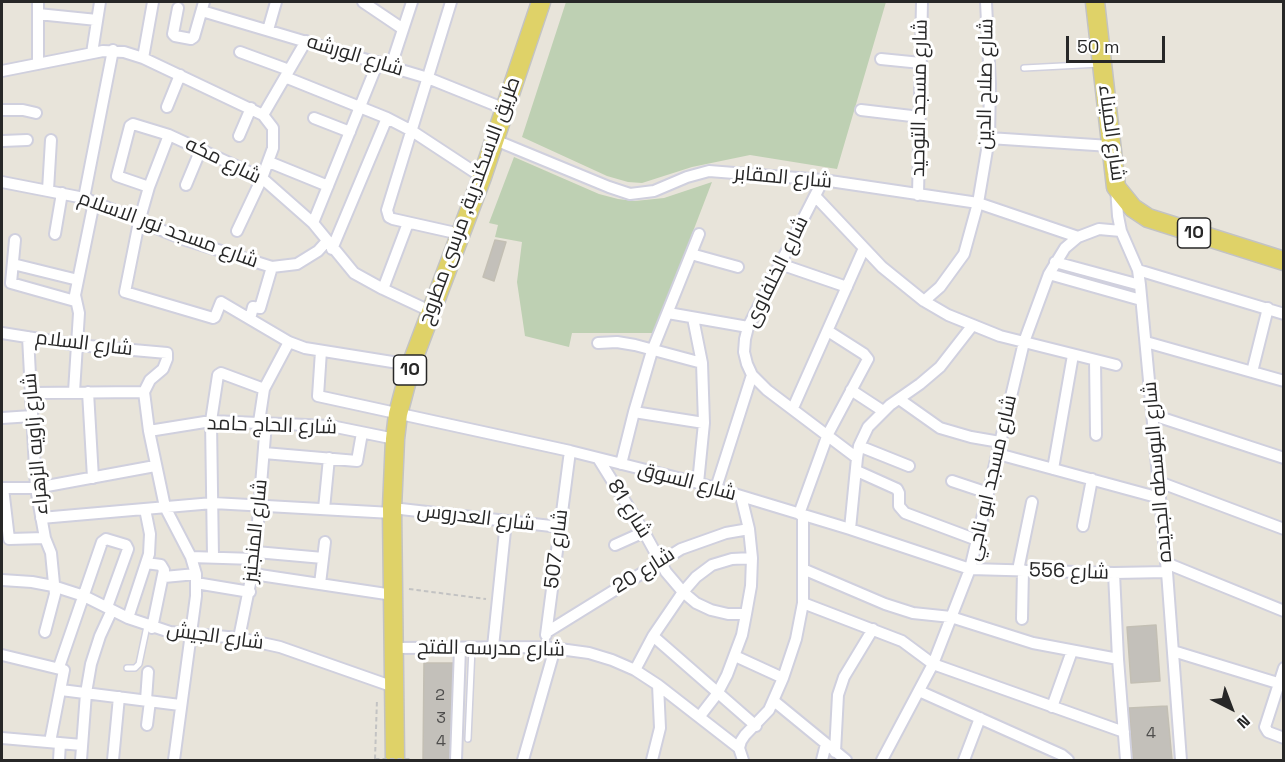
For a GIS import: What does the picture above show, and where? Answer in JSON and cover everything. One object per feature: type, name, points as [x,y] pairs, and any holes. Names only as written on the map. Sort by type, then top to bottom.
[{"type":"main road","name":"طريق الاسكندرية, مرسى مطروح","points":[[403,760],[386,684],[394,648],[392,510],[398,414],[411,365],[430,310],[482,177],[541,2]]},
{"type":"main road","name":"شارع الميناء","points":[[1095,2],[1116,187],[1133,208],[1148,218],[1284,261]]},
{"type":"street","points":[[38,64],[39,2]]},
{"type":"street","points":[[93,53],[100,2]]},
{"type":"street","points":[[143,58],[153,2]]},
{"type":"street","points":[[268,30],[276,2]]},
{"type":"street","points":[[363,2],[403,29]]},
{"type":"street","points":[[391,66],[412,2]]},
{"type":"street","points":[[451,2],[387,210],[389,217],[460,234]]},
{"type":"street","name":"شارع مسجد التوحيد","points":[[918,195],[922,2]]},
{"type":"street","name":"شارع صلاح الدين","points":[[924,301],[940,287],[964,254],[978,203],[989,138],[990,84],[986,2]]},
{"type":"street","points":[[178,8],[173,34],[189,40],[194,37],[203,6]]},
{"type":"street","name":"شارع الورشه","points":[[203,6],[268,30],[428,78],[505,109]]},
{"type":"street","points":[[38,14],[98,20]]},
{"type":"street","points":[[263,115],[306,41]]},
{"type":"street","points":[[74,392],[79,313],[75,296],[114,50]]},
{"type":"street","points":[[2,71],[114,50],[143,58],[263,115],[273,128],[273,148],[269,162],[237,231]]},
{"type":"street","points":[[240,52],[387,118],[412,131],[482,177]]},
{"type":"street","points":[[881,59],[921,63]]},
{"type":"street","points":[[313,223],[378,62]]},
{"type":"street","points":[[167,107],[180,75]]},
{"type":"street","points":[[239,136],[251,108]]},
{"type":"street","points":[[2,110],[23,110],[36,113]]},
{"type":"street","points":[[861,110],[920,117]]},
{"type":"street","points":[[314,118],[350,132]]},
{"type":"street","points":[[329,245],[387,118]]},
{"type":"street","name":"شارع مكه","points":[[149,187],[117,176],[130,126],[135,124],[169,135],[262,178],[313,223],[354,273],[430,310]]},
{"type":"street","points":[[169,135],[149,187],[124,292],[213,318],[219,303],[222,302],[289,342],[321,351],[411,365]]},
{"type":"street","points":[[989,138],[1110,146]]},
{"type":"street","points":[[2,141],[27,140]]},
{"type":"street","points":[[48,190],[51,140]]},
{"type":"street","name":"شارع المقابر","points":[[495,140],[630,194],[654,191],[678,180],[709,171],[823,180],[978,203],[1078,237]]},
{"type":"street","points":[[186,185],[201,149]]},
{"type":"street","points":[[269,162],[328,186]]},
{"type":"street","name":"شارع الخلفاوى","points":[[752,375],[744,352],[748,327],[823,180]]},
{"type":"street","name":"شارع مسجد نور الاسلام","points":[[2,182],[89,200],[211,249],[272,267],[297,264],[329,245]]},
{"type":"street","name":"شارع البوسطه الجديده","points":[[1116,187],[1121,231],[1138,270],[1140,285],[1159,482],[1181,760]]},
{"type":"street","points":[[55,234],[62,193]]},
{"type":"street","points":[[815,196],[896,279],[924,301],[972,326],[1024,342],[1116,365]]},
{"type":"street","points":[[383,289],[408,223]]},
{"type":"street","points":[[1078,237],[1099,229],[1121,231]]},
{"type":"street","points":[[621,464],[652,351],[699,234]]},
{"type":"street","name":"شارع مسجد ابو ناجي","points":[[882,760],[933,664],[970,569],[1024,342],[1055,262],[1065,248],[1078,237]]},
{"type":"street","points":[[15,240],[10,282],[75,301]]},
{"type":"street","points":[[793,408],[864,248]]},
{"type":"street","points":[[691,254],[738,267]]},
{"type":"street","points":[[1055,262],[1140,285]]},
{"type":"street","points":[[13,264],[78,280]]},
{"type":"street","points":[[780,264],[847,287]]},
{"type":"street","points":[[250,319],[253,307],[260,308],[272,267]]},
{"type":"street","points":[[1138,270],[1284,314]]},
{"type":"street","points":[[1049,274],[1141,300]]},
{"type":"street","points":[[1252,372],[1268,308]]},
{"type":"street","points":[[668,313],[748,327]]},
{"type":"street","points":[[693,318],[702,363],[704,423],[698,483]]},
{"type":"street","points":[[850,529],[859,446],[868,427],[883,411],[939,367],[972,326]]},
{"type":"street","points":[[743,760],[739,748],[744,735],[756,726],[770,710],[796,639],[803,603],[801,515],[828,434],[868,359],[864,354],[828,331]]},
{"type":"street","name":"شارع السلام","points":[[2,333],[77,345],[167,354],[163,369],[150,381],[144,392]]},
{"type":"street","name":"شارع زاويه الزهراء","points":[[28,337],[36,488],[45,538],[51,553],[55,598],[45,632]]},
{"type":"street","name":"شارع المنجنيز","points":[[239,638],[256,555],[264,453],[264,390],[289,342]]},
{"type":"street","points":[[598,343],[617,342],[635,345],[702,363]]},
{"type":"street","points":[[1146,342],[1284,381]]},
{"type":"street","name":"شارع السوق","points":[[321,351],[317,395],[570,451],[698,483],[850,529],[970,569]]},
{"type":"street","points":[[1053,469],[1073,355]]},
{"type":"street","points":[[1095,360],[1096,435]]},
{"type":"street","points":[[213,557],[211,421],[218,375],[221,373],[264,390]]},
{"type":"street","points":[[716,488],[752,375],[767,390],[857,458]]},
{"type":"street","points":[[851,390],[883,411]]},
{"type":"street","points":[[88,392],[93,478]]},
{"type":"street","points":[[30,393],[144,392],[155,466],[165,507],[191,557],[196,579],[174,760]]},
{"type":"street","points":[[899,399],[940,428],[1000,442]]},
{"type":"street","points":[[634,412],[704,423]]},
{"type":"street","points":[[1153,415],[1284,458]]},
{"type":"street","points":[[2,418],[32,416]]},
{"type":"street","name":"شارع الحاج حامد","points":[[149,431],[211,421],[331,426],[395,439]]},
{"type":"street","points":[[264,453],[357,460],[362,433]]},
{"type":"street","points":[[859,446],[909,466]]},
{"type":"street","name":"شارع 507","points":[[523,760],[550,647],[547,633],[570,451]]},
{"type":"street","points":[[998,454],[1160,498]]},
{"type":"street","points":[[324,509],[329,458]]},
{"type":"street","name":"شارع 81","points":[[598,458],[660,561],[683,592],[696,603],[711,610],[728,614],[746,614]]},
{"type":"street","points":[[45,538],[9,539],[2,488],[36,488],[155,466]]},
{"type":"street","points":[[857,471],[897,489],[899,506],[905,513],[977,540]]},
{"type":"street","points":[[1083,526],[1092,479]]},
{"type":"street","points":[[952,481],[988,493]]},
{"type":"street","points":[[1159,482],[1284,529]]},
{"type":"street","points":[[700,716],[717,693],[735,656],[746,614],[751,586],[752,558],[749,529],[741,496]]},
{"type":"street","points":[[1022,619],[1020,570],[1032,502]]},
{"type":"street","name":"شارع العدروس","points":[[41,518],[213,503],[392,510],[560,527]]},
{"type":"street","points":[[128,618],[149,554],[150,534],[145,509]]},
{"type":"street","points":[[493,647],[506,521]]},
{"type":"street","name":"شارع 20","points":[[547,633],[660,561],[703,539],[749,529]]},
{"type":"street","points":[[615,545],[644,532]]},
{"type":"street","points":[[59,667],[103,540],[106,538],[126,544],[128,549],[91,664],[86,693],[81,760]]},
{"type":"street","points":[[320,584],[325,542]]},
{"type":"street","points":[[191,557],[256,555],[323,558]]},
{"type":"street","points":[[635,670],[653,636],[696,577],[712,565],[732,559],[752,558]]},
{"type":"street","points":[[146,563],[162,565],[164,570],[149,627]]},
{"type":"street","points":[[1166,568],[1284,611]]},
{"type":"street","name":"شارع 556","points":[[970,569],[1114,573],[1166,568]]},
{"type":"street","points":[[803,569],[885,604],[914,613],[951,617],[1033,643],[1118,659]]},
{"type":"street","points":[[1114,573],[1126,760]]},
{"type":"street","points":[[253,574],[320,584],[393,591]]},
{"type":"street","points":[[164,577],[196,579],[250,592]]},
{"type":"street","name":"شارع الجيش","points":[[2,580],[53,586],[84,596],[149,627],[190,635],[239,638],[280,647],[386,684]]},
{"type":"street","points":[[803,603],[902,641],[933,664],[1124,732]]},
{"type":"street","points":[[835,752],[838,695],[844,677],[873,629]]},
{"type":"street","points":[[653,636],[756,726]]},
{"type":"street","name":"شارع مدرسه الفتح","points":[[394,648],[550,647],[597,655],[635,670],[658,685],[739,748]]},
{"type":"street","points":[[456,760],[466,648]]},
{"type":"street","points":[[1053,707],[1072,651]]},
{"type":"street","points":[[1173,651],[1281,684]]},
{"type":"street","points":[[2,655],[63,668],[55,742],[59,760]]},
{"type":"street","points":[[735,656],[783,678]]},
{"type":"street","points":[[1284,668],[1281,684],[1265,728],[1268,732],[1284,738]]},
{"type":"street","points":[[147,725],[148,672]]},
{"type":"street","points":[[658,685],[660,728],[654,755],[662,760]]},
{"type":"street","points":[[61,690],[180,705]]},
{"type":"street","points":[[919,691],[1062,755],[1068,760]]},
{"type":"street","points":[[113,760],[119,697]]},
{"type":"street","points":[[774,701],[846,760]]},
{"type":"street","points":[[964,760],[980,718]]},
{"type":"street","points":[[2,738],[82,745]]},
{"type":"street","points":[[822,760],[825,744]]},
{"type":"lane","points":[[1024,68],[1102,64]]},
{"type":"lane","points":[[127,668],[135,668],[139,664],[149,627]]},
{"type":"lane","points":[[466,648],[468,739]]},
{"type":"path","points":[[393,591],[498,601]]},
{"type":"path","points":[[386,684],[375,759],[403,760]]},
{"type":"green space","points":[[566,2],[886,2],[837,169],[750,155],[692,167],[642,183],[607,176],[522,137]]},
{"type":"green space","points":[[514,157],[599,194],[618,199],[635,201],[664,198],[712,182],[654,333],[572,333],[569,347],[525,336],[517,282],[522,242],[495,237],[498,225],[489,223]]},
{"type":"building","points":[[495,240],[506,242],[494,281],[483,277]]},
{"type":"building","points":[[1156,625],[1160,681],[1131,683],[1127,627]]},
{"type":"building","points":[[424,663],[454,663],[452,760],[423,760]]},
{"type":"building","points":[[1167,706],[1172,760],[1133,760],[1129,708]]}]
